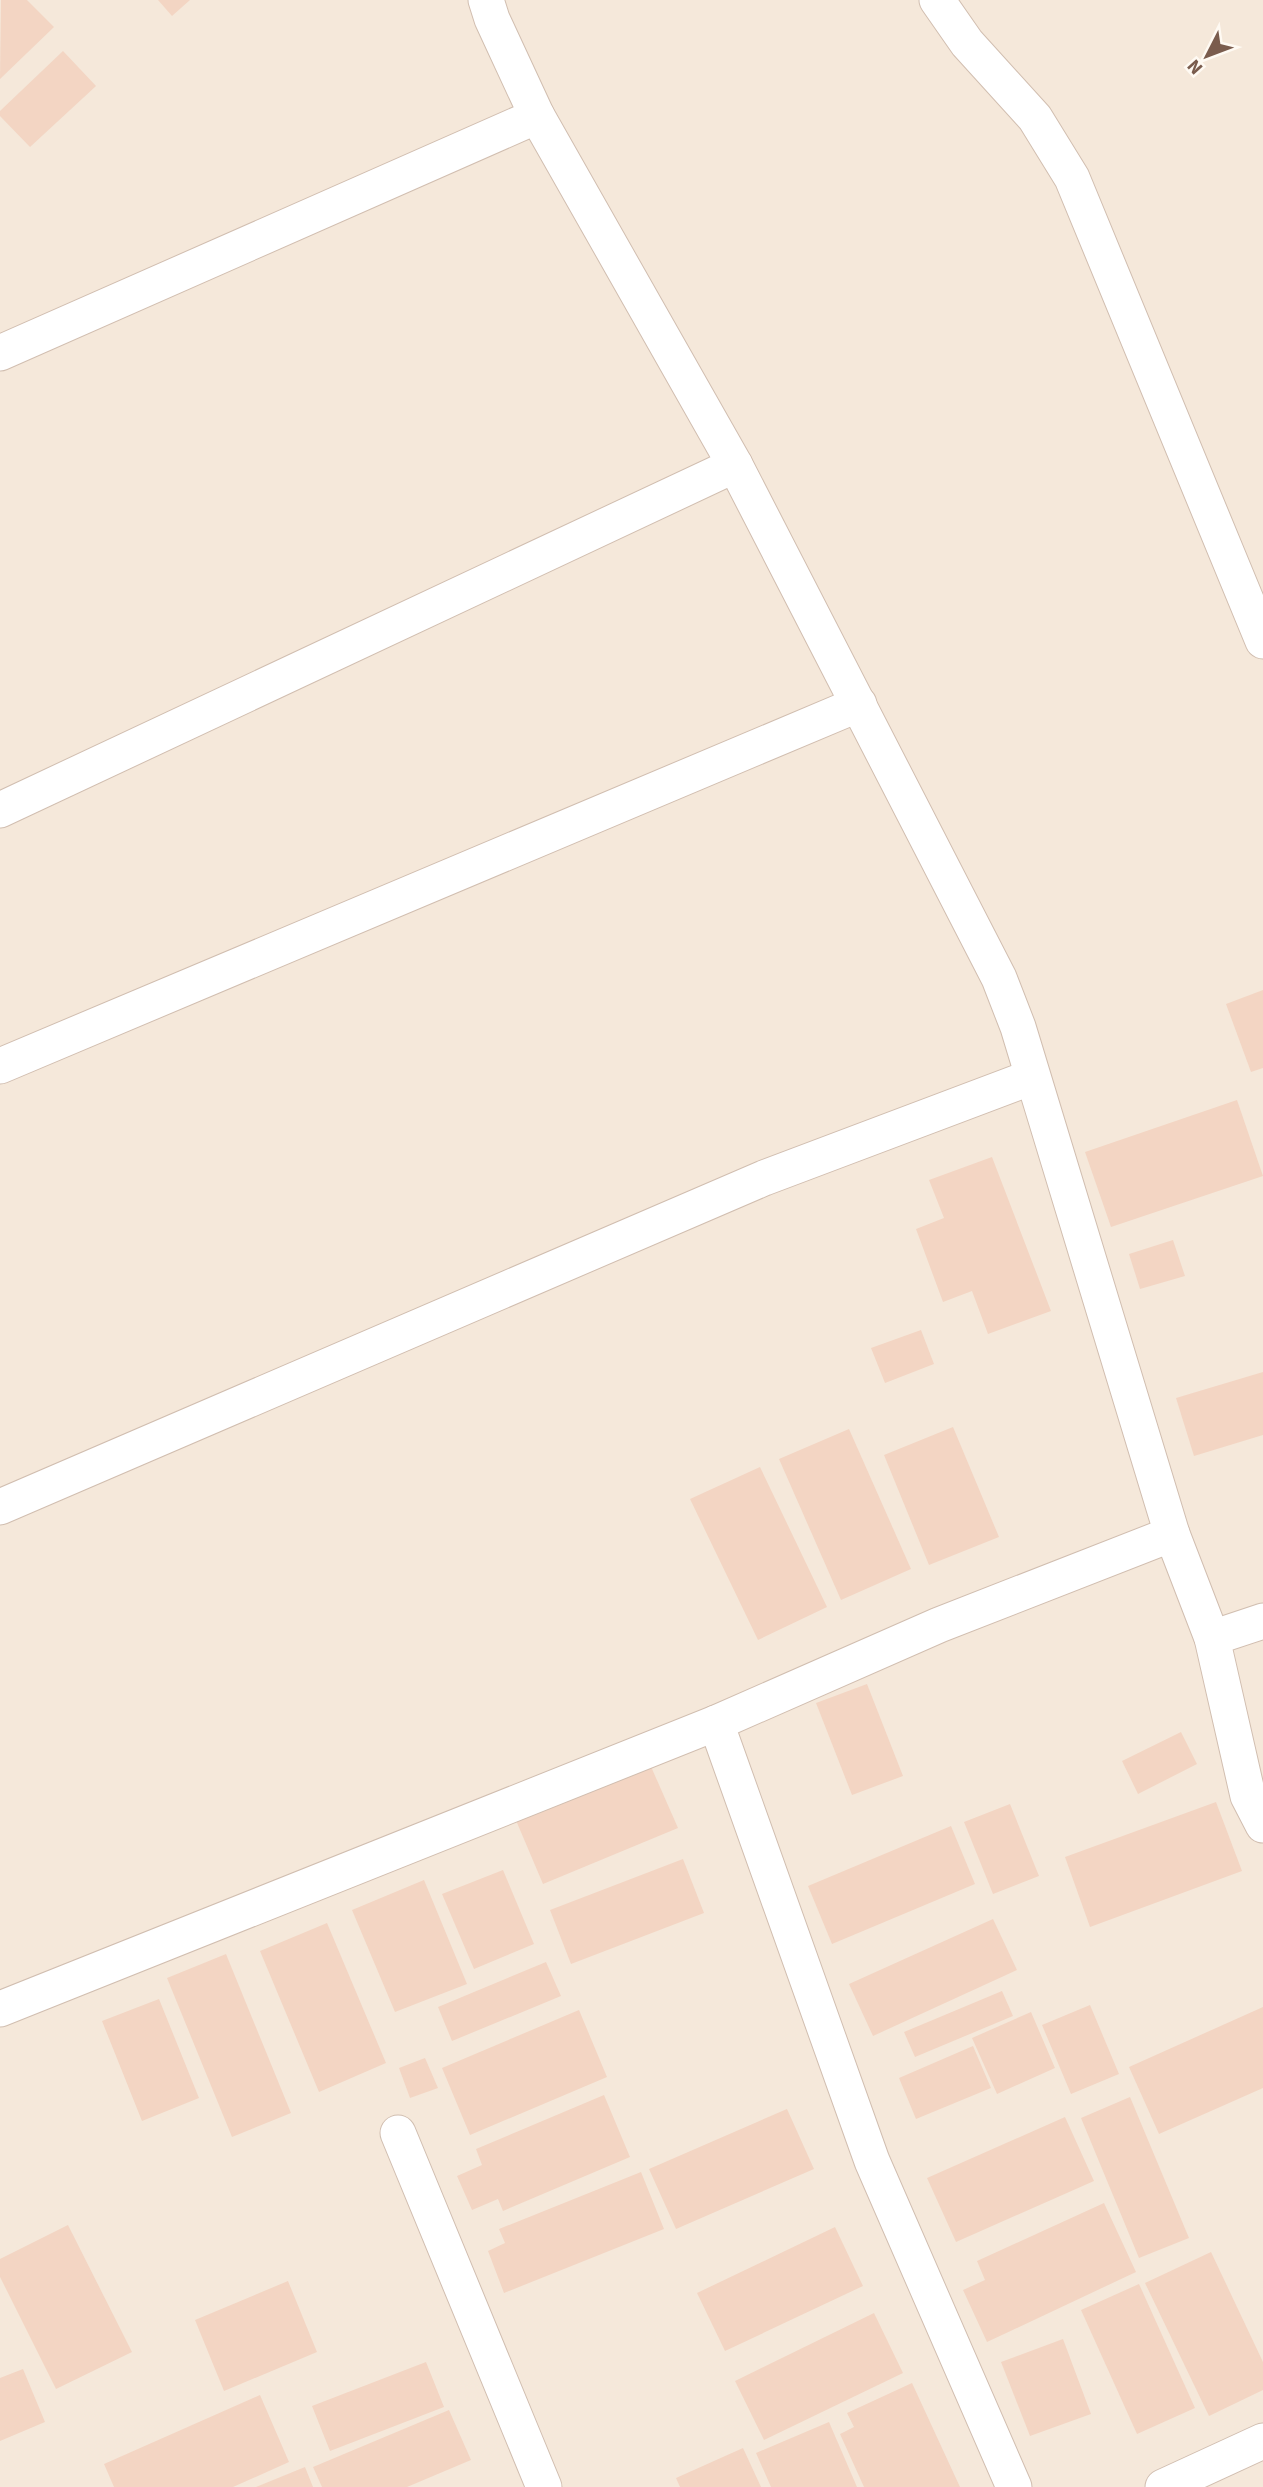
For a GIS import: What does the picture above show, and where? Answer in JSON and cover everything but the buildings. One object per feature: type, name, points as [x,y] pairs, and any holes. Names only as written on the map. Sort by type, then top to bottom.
[{"type":"street","points":[[486,0],[492,19],[537,116],[735,465],[999,978],[1018,1027],[1172,1534],[1212,1638],[1248,1796],[1263,1825]]},
{"type":"street","points":[[937,0],[967,43],[1035,118],[1072,178],[1263,641]]},
{"type":"street","points":[[0,352],[537,116]]},
{"type":"street","points":[[0,810],[735,465]]},
{"type":"street","points":[[0,1066],[859,704]]},
{"type":"street","points":[[0,1507],[764,1178],[1032,1077]]},
{"type":"street","points":[[0,2009],[716,1723],[939,1625],[1172,1534]]},
{"type":"street","points":[[1212,1638],[1263,1621]]},
{"type":"street","points":[[716,1723],[872,2161],[1014,2487]]},
{"type":"street","points":[[398,2133],[544,2487]]},
{"type":"street","points":[[1163,2487],[1263,2441]]},
{"type":"shaded area","points":[[0,0],[1263,0],[1263,2487],[0,2487]]}]
